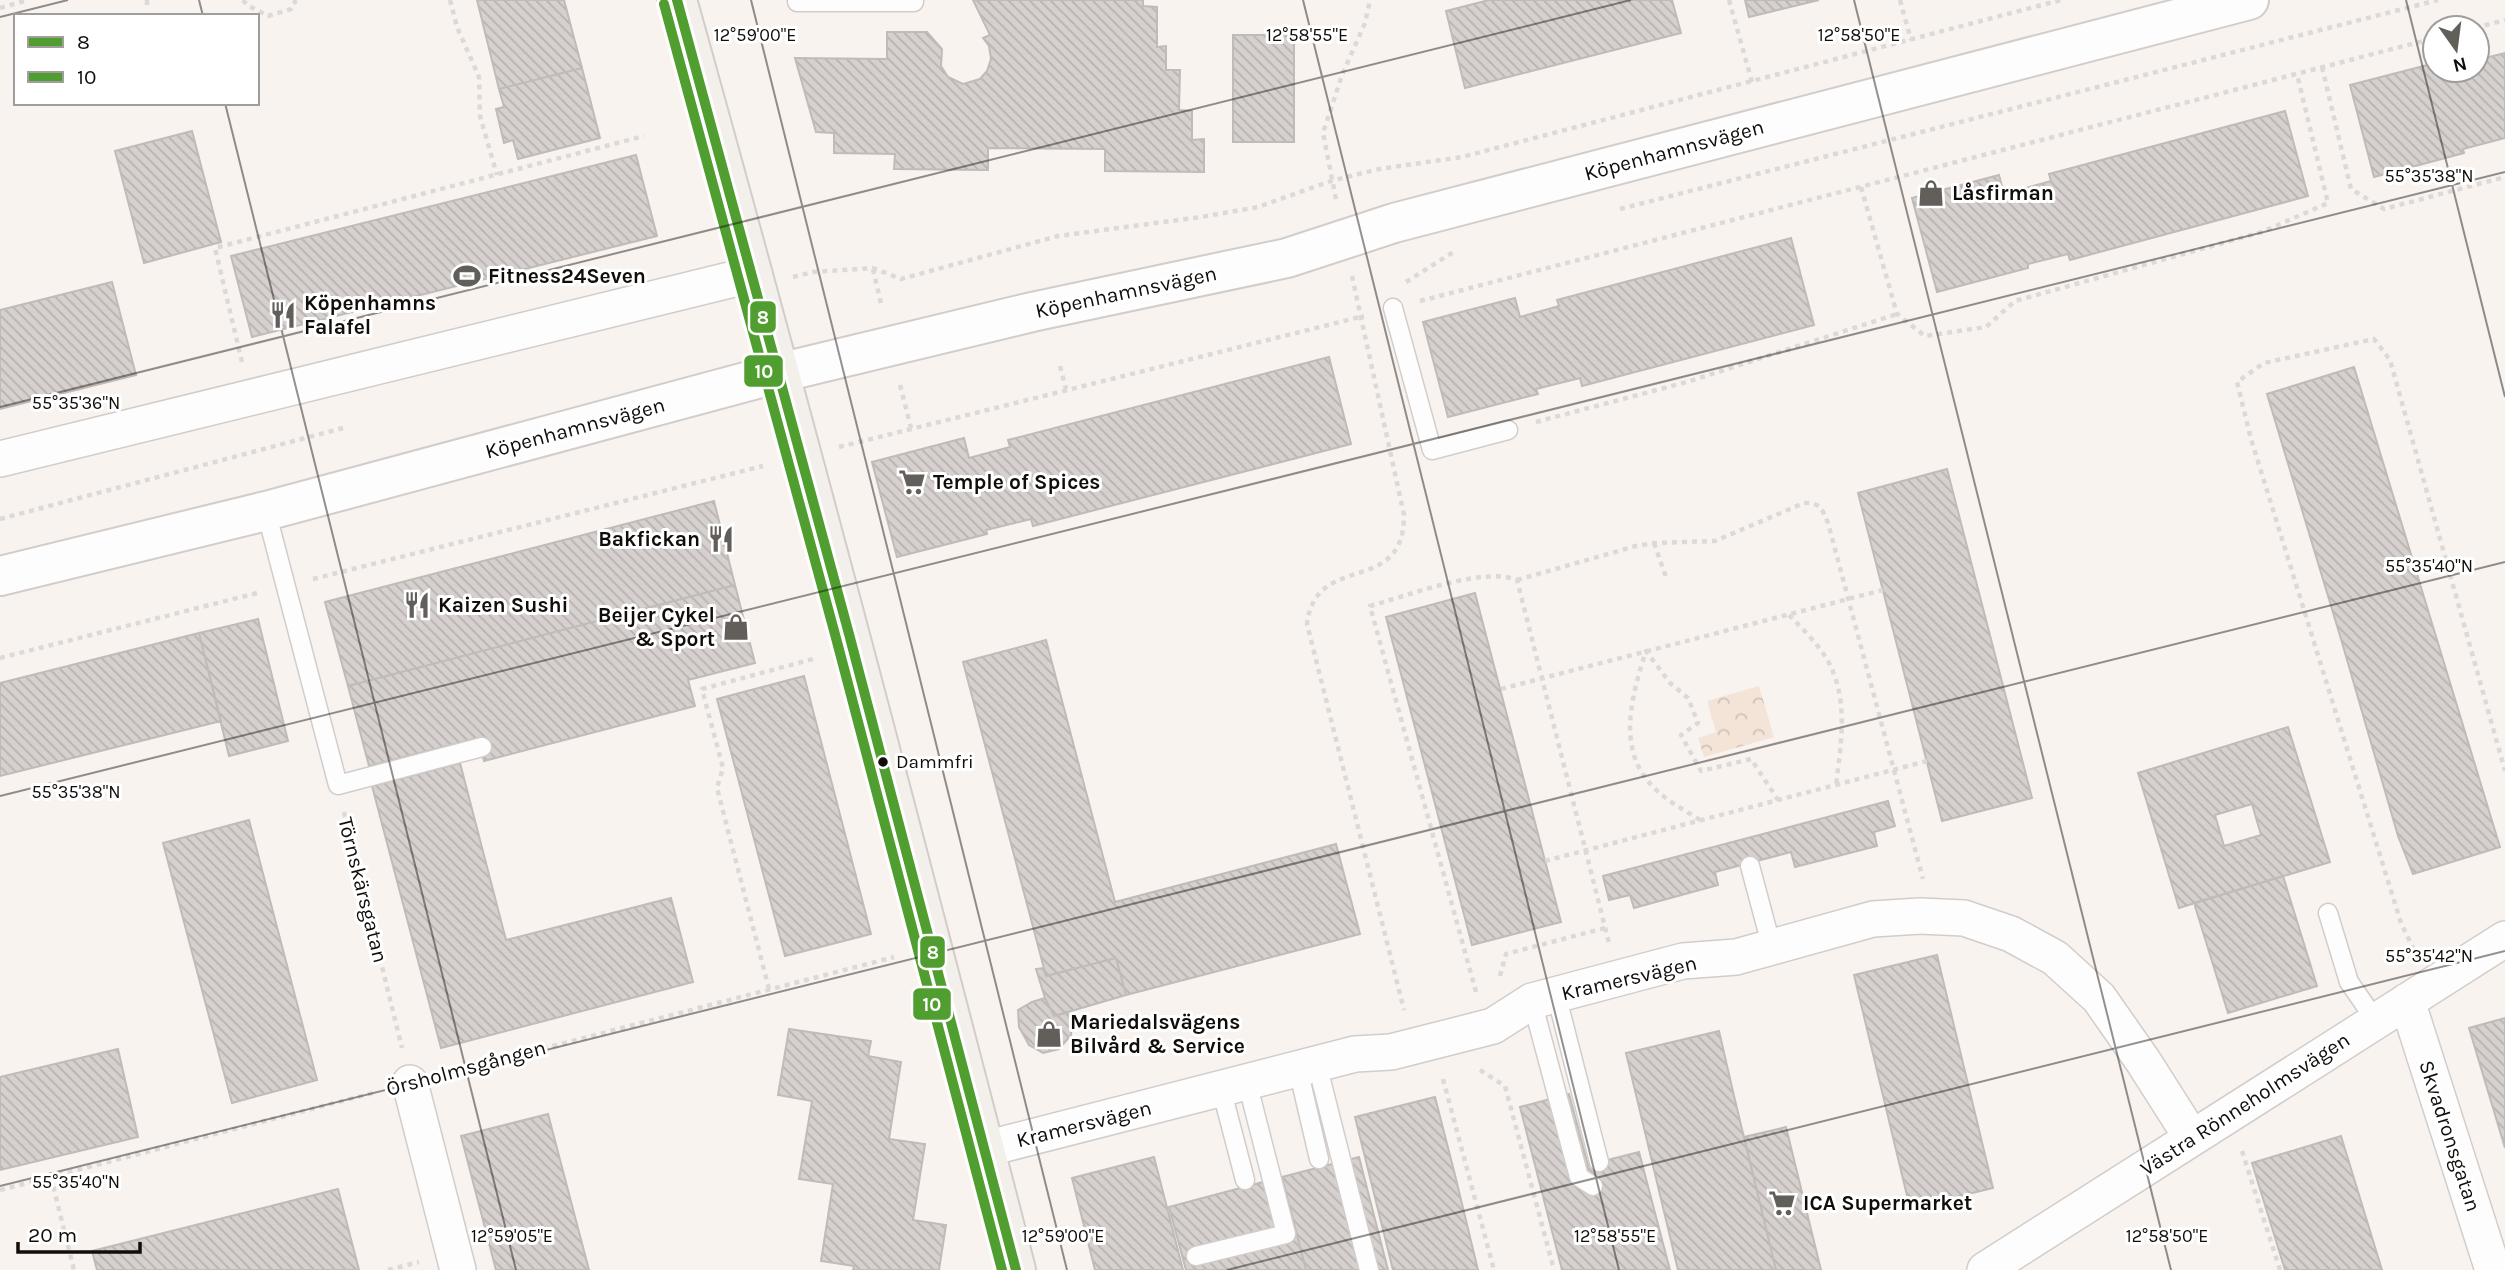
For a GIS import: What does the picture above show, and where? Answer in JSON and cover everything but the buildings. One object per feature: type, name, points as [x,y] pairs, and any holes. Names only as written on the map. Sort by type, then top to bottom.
[{"type":"main road","points":[[677,0],[754,274],[1016,1270]]},
{"type":"street","name":"Köpenhamnsvägen","points":[[0,576],[266,511],[779,373],[1032,312],[1287,258],[1394,223],[2249,0]]},
{"type":"street","points":[[0,459],[754,274]]},
{"type":"street","name":"Kramersvägen","points":[[985,1149],[1355,1054],[1391,1052],[1493,1026],[1544,998],[1683,961],[1736,957],[1873,919],[1920,916],[1964,918],[2011,934],[2055,958],[2099,998],[2143,1060],[2192,1138]]},
{"type":"street","name":"Västra Rönneholmsvägen","points":[[1985,1270],[2505,939]]},
{"type":"street","name":"Skvadronsgatan","points":[[2419,994],[2493,1270]]},
{"type":"street","points":[[410,1083],[458,1270]]},
{"type":"lane","points":[[797,0],[914,0]]},
{"type":"lane","points":[[1394,308],[1432,450],[1508,430]]},
{"type":"lane","points":[[266,511],[338,785],[482,747]]},
{"type":"lane","points":[[1750,866],[1772,948]]},
{"type":"lane","points":[[2328,914],[2349,982],[2376,1021]]},
{"type":"lane","points":[[1544,998],[1599,1163]]},
{"type":"lane","points":[[1544,998],[1579,1177],[1593,1186]]},
{"type":"lane","points":[[1307,1066],[1319,1159]]},
{"type":"lane","points":[[1307,1066],[1369,1270]]},
{"type":"lane","points":[[1234,1085],[1245,1180]]},
{"type":"lane","points":[[1196,1256],[1286,1234],[1234,1085]]},
{"type":"path","points":[[0,8],[29,0]]},
{"type":"path","points":[[243,0],[268,16],[291,9],[296,0]]},
{"type":"path","points":[[450,0],[457,27],[479,77],[480,116],[497,175]]},
{"type":"path","points":[[1344,239],[1323,133],[1342,75],[1365,23],[1370,0]]},
{"type":"path","points":[[1729,0],[1752,82]]},
{"type":"path","points":[[1900,0],[1911,40]]},
{"type":"path","points":[[813,272],[873,268],[901,279],[1058,236],[1258,207],[1331,181],[1379,169],[1462,157],[2060,0]]},
{"type":"path","points":[[1616,210],[2438,0]]},
{"type":"path","points":[[861,442],[1394,308],[2421,42]]},
{"type":"path","points":[[2322,67],[2351,189],[2384,209],[2505,177]]},
{"type":"path","points":[[1861,187],[1897,314],[1925,336],[1986,327],[2015,301],[2262,232],[2328,203],[2298,74]]},
{"type":"path","points":[[251,397],[215,248],[644,136]]},
{"type":"path","points":[[1399,286],[1454,252],[1467,248]]},
{"type":"path","points":[[1361,316],[1370,309]]},
{"type":"path","points":[[1508,430],[1687,382],[1897,314]]},
{"type":"path","points":[[1361,316],[1404,515],[1404,531],[1395,553],[1386,562],[1326,586],[1312,604],[1307,624],[1406,1018],[1432,1041],[1505,1086],[1554,1270]]},
{"type":"path","points":[[2419,994],[2401,923],[2251,439],[2236,382],[2264,363],[2374,339],[2390,360],[2505,771]]},
{"type":"path","points":[[1060,366],[1066,389]]},
{"type":"path","points":[[0,519],[343,428]]},
{"type":"path","points":[[0,658],[759,467]]},
{"type":"path","points":[[1477,992],[1370,607],[1481,576],[1508,576],[1517,580],[1636,546],[1715,541],[1804,503],[1820,506],[1828,523],[1924,884]]},
{"type":"path","points":[[1654,543],[1667,580]]},
{"type":"path","points":[[1517,580],[1607,937]]},
{"type":"path","points":[[1501,689],[1883,590]]},
{"type":"path","points":[[1789,614],[1813,640],[1829,663],[1837,686],[1843,715],[1836,785]]},
{"type":"path","points":[[1646,651],[1670,683],[1688,698],[1698,723],[1681,734],[1701,771],[1751,759],[1778,800]]},
{"type":"path","points":[[1646,651],[1633,691],[1630,725],[1633,756],[1648,783],[1700,820]]},
{"type":"path","points":[[769,989],[717,788],[723,768],[702,689],[813,659]]},
{"type":"path","points":[[1545,861],[1927,761]]},
{"type":"path","name":"Törnskärsgatan","points":[[338,785],[410,1083]]},
{"type":"path","points":[[1498,987],[1506,954],[1605,928]]},
{"type":"path","name":"Örsholmsgången","points":[[0,1190],[932,946]]},
{"type":"path","points":[[1432,1041],[1494,1270]]},
{"type":"path","points":[[2230,1114],[2280,1270]]},
{"type":"path","points":[[51,1177],[74,1270]]},
{"type":"green space","points":[[1759,686],[1774,737],[1704,757],[1698,738],[1716,732],[1707,701]]},
{"type":"transit line","name":"8","points":[[677,0],[849,634],[1016,1270]]},
{"type":"transit line","name":"10","points":[[664,4],[836,638],[1002,1270]]},
{"type":"place","name":"Låsfirman","points":[[1931,193]]},
{"type":"place","name":"Fitness24Seven","points":[[467,276]]},
{"type":"place","name":"Köpenhamns Falafel","points":[[283,315]]},
{"type":"place","name":"Temple of Spices","points":[[912,482]]},
{"type":"place","name":"Bakfickan","points":[[721,539]]},
{"type":"place","name":"Kaizen Sushi","points":[[417,605]]},
{"type":"place","name":"Beijer Cykel & Sport","points":[[736,627]]},
{"type":"place","name":"Dammfri","points":[[883,762]]},
{"type":"place","name":"Mariedalsvägens Bilvård & Service","points":[[1049,1034]]},
{"type":"place","name":"ICA Supermarket","points":[[1782,1203]]}]
